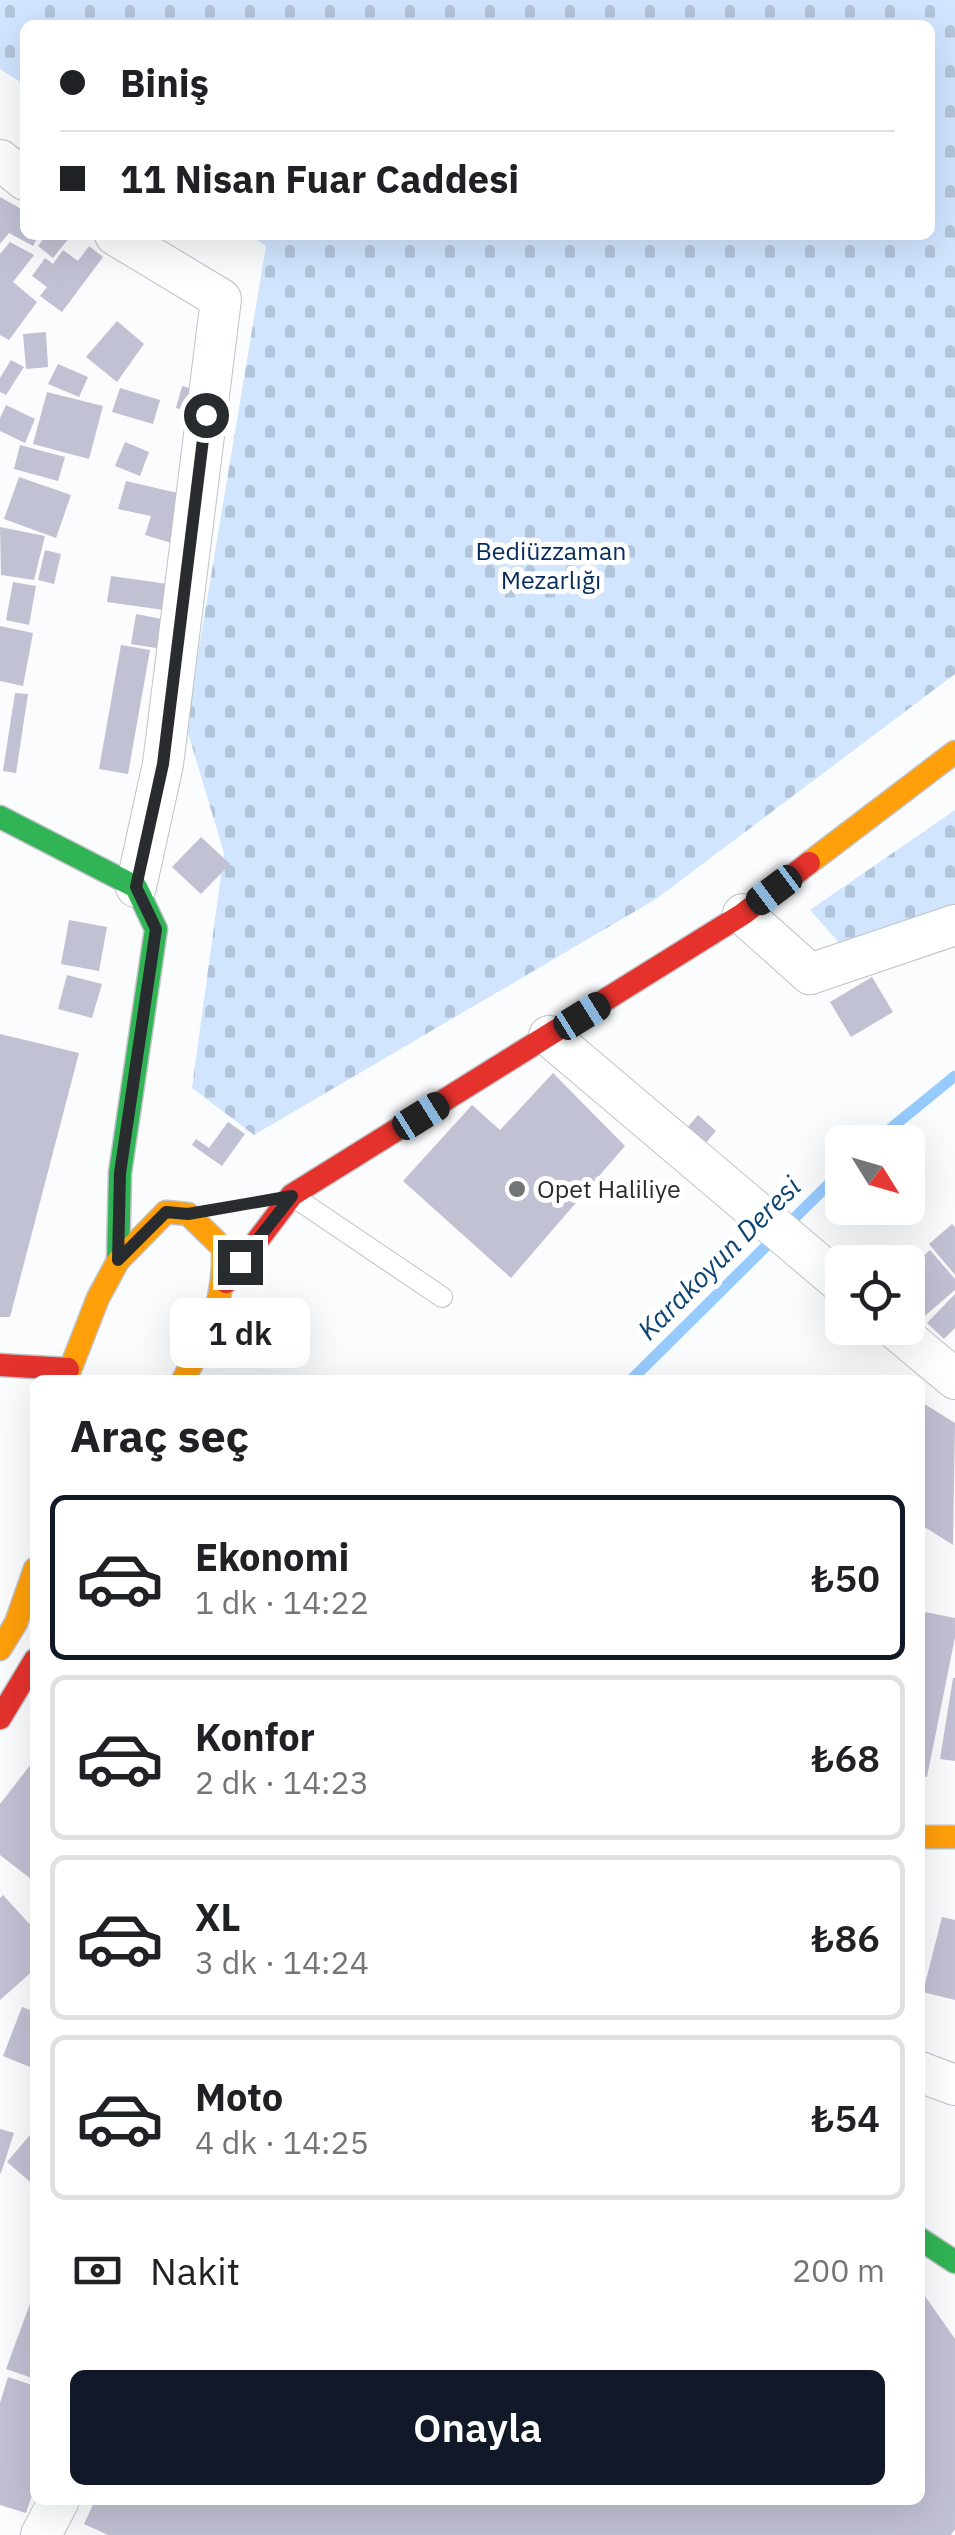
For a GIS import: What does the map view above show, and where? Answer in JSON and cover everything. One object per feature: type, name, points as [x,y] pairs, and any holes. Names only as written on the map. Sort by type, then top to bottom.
[{"type":"main road","points":[[226,1282],[292,1196],[743,914],[955,752]]},
{"type":"main road","points":[[0,817],[136,887],[156,929],[120,1173],[118,1260]]},
{"type":"main road","points":[[257,1202],[292,1196]]},
{"type":"main road","points":[[0,1365],[67,1374],[118,1260],[166,1212],[188,1214],[222,1208]]},
{"type":"main road","points":[[186,1375],[218,1317],[226,1282],[223,1248],[188,1214]]},
{"type":"main road","points":[[0,1649],[16,1624],[30,1584]]},
{"type":"main road","points":[[0,1718],[30,1668]]},
{"type":"main road","points":[[925,1837],[955,1837]]},
{"type":"main road","points":[[925,2242],[955,2262]]},
{"type":"street","points":[[0,160],[20,176]]},
{"type":"street","points":[[123,240],[220,298],[163,764],[136,887]]},
{"type":"street","points":[[743,914],[810,974],[955,925]]},
{"type":"street","points":[[550,1036],[825,1270]]},
{"type":"street","points":[[909,1345],[938,1378]]},
{"type":"street","points":[[925,2074],[955,2084]]},
{"type":"street","points":[[42,2535],[57,2505]]},
{"type":"lane","points":[[292,1196],[442,1297]]},
{"type":"green space","name":"Bediüzzaman Mezarlığı","points":[[0,0],[955,0],[955,674],[656,899],[254,1135],[192,1088],[224,853],[186,726],[266,246],[257,240],[935,240],[935,20],[20,20],[20,82],[0,69]]},
{"type":"green space","points":[[955,810],[955,907],[842,946],[810,910]]},
{"type":"building","points":[[0,197],[20,208],[20,239],[9,233],[0,244]]},
{"type":"building","points":[[42,240],[67,240],[53,258],[38,246]]},
{"type":"building","points":[[10,242],[34,255],[13,282],[37,302],[9,340],[0,335],[0,254]]},
{"type":"building","points":[[89,246],[103,257],[62,312],[40,296],[47,287],[32,276],[45,258],[53,264],[63,250],[78,261]]},
{"type":"building","points":[[117,321],[144,344],[117,382],[86,357]]},
{"type":"building","points":[[46,332],[48,367],[26,369],[23,334]]},
{"type":"building","points":[[11,360],[24,367],[6,395],[0,392],[0,378]]},
{"type":"building","points":[[58,364],[88,377],[79,397],[48,384]]},
{"type":"building","points":[[182,386],[201,391],[195,413],[176,408]]},
{"type":"building","points":[[120,388],[160,400],[153,424],[112,412]]},
{"type":"building","points":[[47,392],[103,406],[89,459],[33,444]]},
{"type":"building","points":[[6,405],[35,419],[25,443],[0,431]]},
{"type":"building","points":[[125,442],[149,452],[140,476],[115,466]]},
{"type":"building","points":[[20,445],[65,457],[58,481],[14,469]]},
{"type":"building","points":[[19,477],[71,495],[56,538],[4,519]]},
{"type":"building","points":[[126,481],[186,495],[175,544],[145,535],[151,516],[118,509]]},
{"type":"building","points":[[0,527],[45,536],[34,580],[1,575]]},
{"type":"building","points":[[45,550],[61,554],[54,584],[38,580]]},
{"type":"building","points":[[111,576],[175,585],[171,611],[107,602]]},
{"type":"building","points":[[13,582],[36,586],[29,625],[6,620]]},
{"type":"building","points":[[136,614],[167,620],[162,649],[131,644]]},
{"type":"building","points":[[0,626],[33,633],[23,686],[0,681]]},
{"type":"building","points":[[121,645],[150,650],[128,774],[99,769]]},
{"type":"building","points":[[15,693],[28,694],[16,773],[3,771]]},
{"type":"building","points":[[201,837],[230,864],[201,894],[172,867]]},
{"type":"building","points":[[69,920],[107,927],[99,971],[61,964]]},
{"type":"building","points":[[67,975],[102,984],[92,1018],[58,1009]]},
{"type":"building","points":[[872,977],[893,1012],[851,1037],[830,1002]]},
{"type":"building","points":[[0,1034],[79,1053],[10,1317],[0,1317]]},
{"type":"building","points":[[553,1073],[625,1146],[511,1278],[403,1181],[472,1105],[500,1130]]},
{"type":"building","points":[[698,1115],[716,1131],[704,1145],[686,1129]]},
{"type":"building","points":[[228,1122],[245,1134],[222,1166],[192,1145],[196,1139],[209,1148]]},
{"type":"building","points":[[952,1224],[955,1227],[955,1275],[929,1244]]},
{"type":"building","points":[[930,1250],[955,1279],[955,1290],[925,1316],[925,1255]]},
{"type":"building","points":[[955,1294],[955,1328],[944,1339],[927,1323]]},
{"type":"building","points":[[925,1404],[955,1423],[953,1545],[925,1527]]},
{"type":"building","points":[[925,1612],[955,1618],[955,1637],[927,1777]]},
{"type":"building","points":[[955,1678],[955,1761],[940,1759]]},
{"type":"building","points":[[30,1765],[30,1878],[0,1855],[0,1804]]},
{"type":"building","points":[[3,1895],[30,1925],[30,1973],[0,2000]]},
{"type":"building","points":[[942,1917],[955,1920],[955,2000],[925,1992]]},
{"type":"building","points":[[22,2007],[30,2010],[30,2067],[3,2056]]},
{"type":"building","points":[[0,2129],[14,2133],[1,2173],[0,2173]]},
{"type":"building","points":[[30,2135],[30,2182],[7,2162]]},
{"type":"building","points":[[925,2296],[955,2339],[955,2529],[951,2535],[108,2535],[84,2524],[93,2505],[925,2505]]},
{"type":"building","points":[[30,2304],[30,2377],[6,2369]]},
{"type":"building","points":[[8,2377],[30,2384],[30,2501],[26,2513],[0,2505],[0,2403]]},
{"type":"waterway","name":"Karakoyun Deresi","points":[[895,1125],[955,1076]]},
{"type":"waterway","name":"Karakoyun Deresi","points":[[636,1375],[825,1188]]},
{"type":"traffic: fast","points":[[0,817],[136,887],[156,929],[120,1173],[118,1261]]},
{"type":"traffic: fast","points":[[925,2242],[955,2262]]},
{"type":"traffic: slow","points":[[809,863],[955,752]]},
{"type":"traffic: slow","points":[[68,1375],[98,1298],[118,1261],[166,1212],[188,1214],[223,1248],[214,1317],[186,1375]]},
{"type":"traffic: slow","points":[[0,1649],[16,1623],[30,1583]]},
{"type":"traffic: slow","points":[[925,1837],[955,1837]]},
{"type":"traffic: jam","points":[[226,1282],[292,1195],[743,914],[809,863]]},
{"type":"traffic: jam","points":[[0,1365],[68,1369]]},
{"type":"traffic: jam","points":[[0,1718],[30,1668]]},
{"type":"place","name":"Opet Haliliye","points":[[517,1189]]},
{"type":"route","points":[[206,415],[163,764],[136,887],[156,929],[120,1173],[118,1260],[166,1212],[188,1214],[292,1196],[240,1262]]}]
